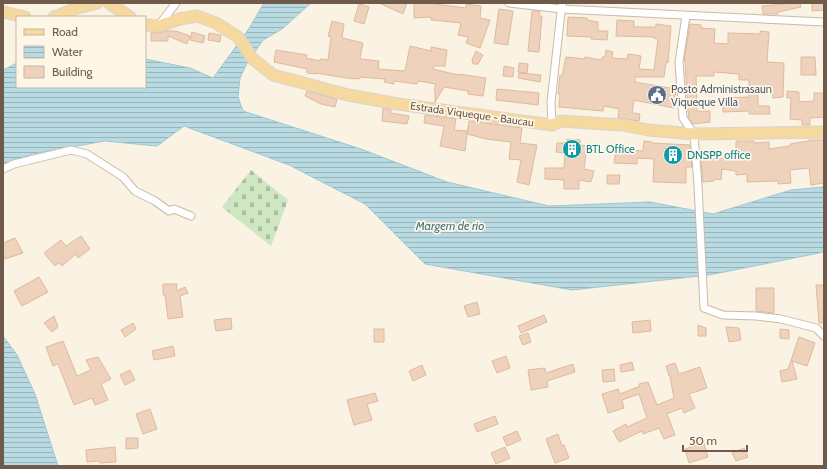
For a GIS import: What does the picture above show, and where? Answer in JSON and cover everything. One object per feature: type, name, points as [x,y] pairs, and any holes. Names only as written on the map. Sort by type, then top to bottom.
[{"type":"main road","points":[[57,16],[77,8],[97,3]]},
{"type":"main road","points":[[109,3],[128,16]]},
{"type":"main road","points":[[3,12],[21,16]]},
{"type":"main road","name":"Estrada Viqueque - Baucau","points":[[146,25],[159,26],[180,19],[197,16],[216,23],[238,37],[253,59],[273,75],[348,95],[398,104],[552,125],[561,121],[597,123],[623,125],[648,130],[694,134],[824,132]]},
{"type":"street","points":[[159,26],[176,3]]},
{"type":"street","points":[[509,3],[686,16],[824,22]]},
{"type":"street","points":[[552,125],[551,102],[562,6]]},
{"type":"street","points":[[686,16],[679,62],[683,118],[694,134],[704,308],[723,315],[756,316],[781,319],[816,328],[824,336]]},
{"type":"street","points":[[3,169],[14,164],[71,150],[87,154],[123,177],[135,191],[155,201],[169,211],[174,208],[191,216]]},
{"type":"green space","points":[[251,170],[288,200],[271,246],[222,207]]},
{"type":"water","name":"Margem de rio","points":[[264,3],[311,3],[282,29],[263,40],[246,65],[240,78],[238,97],[243,111],[361,149],[447,182],[549,206],[650,202],[713,214],[791,190],[824,187],[824,252],[709,275],[572,290],[425,264],[365,204],[289,165],[184,126],[157,146],[105,141],[32,154],[3,165],[3,70],[16,64],[16,88],[146,88],[146,59],[190,68],[213,78],[248,30]]},
{"type":"water","points":[[3,336],[17,355],[35,394],[58,466],[3,466]]},
{"type":"building","points":[[379,3],[407,3],[403,14]]},
{"type":"building","points":[[414,3],[427,3],[466,8],[466,4],[481,6],[480,18],[490,20],[480,48],[466,43],[468,37],[458,35],[461,23],[431,20],[431,17],[414,18]]},
{"type":"building","points":[[800,3],[801,7],[778,12],[778,14],[763,14],[762,6]]},
{"type":"building","points":[[812,3],[824,3],[824,10],[812,11]]},
{"type":"building","points":[[359,4],[369,7],[364,24],[354,21]]},
{"type":"building","points":[[499,9],[513,11],[508,45],[494,43]]},
{"type":"building","points":[[532,11],[540,11],[539,16],[542,16],[539,52],[528,51]]},
{"type":"building","points":[[568,17],[587,18],[587,20],[598,22],[598,31],[608,31],[607,40],[591,39],[591,37],[567,36]]},
{"type":"building","points":[[617,20],[634,21],[634,27],[656,27],[656,24],[671,26],[668,63],[666,62],[664,77],[635,77],[635,82],[676,89],[674,108],[634,100],[632,113],[640,114],[639,121],[618,118],[619,109],[604,106],[603,111],[559,107],[560,94],[558,94],[560,75],[562,76],[566,57],[585,59],[585,57],[602,60],[602,57],[605,57],[606,50],[613,52],[612,58],[627,59],[628,54],[641,56],[639,69],[654,70],[658,39],[654,37],[616,36]]},
{"type":"building","points":[[332,21],[344,24],[342,38],[363,43],[360,58],[379,61],[378,69],[405,71],[410,46],[431,51],[431,47],[447,50],[445,66],[433,66],[433,69],[458,75],[486,78],[483,96],[468,94],[468,91],[444,87],[435,102],[434,90],[436,84],[418,81],[417,84],[394,81],[394,84],[384,82],[385,79],[360,77],[359,79],[346,78],[307,73],[307,69],[274,62],[276,50],[307,55],[306,58],[320,61],[320,59],[328,60],[331,37],[328,36]]},
{"type":"building","points":[[690,24],[701,25],[701,28],[715,29],[714,43],[728,44],[728,33],[760,34],[760,31],[769,32],[767,62],[784,63],[783,97],[773,98],[772,92],[758,92],[758,106],[769,106],[770,114],[749,114],[749,111],[723,112],[722,98],[749,97],[749,80],[739,80],[739,74],[714,72],[714,76],[696,76],[697,111],[710,111],[710,122],[693,124],[688,117],[689,112],[684,61]]},
{"type":"building","points":[[176,31],[190,36],[187,44],[168,36],[168,41],[151,41],[151,32],[159,33]]},
{"type":"building","points":[[192,32],[205,36],[203,43],[190,40]]},
{"type":"building","points":[[209,33],[221,35],[220,42],[208,40]]},
{"type":"building","points":[[476,51],[483,55],[478,64],[473,64],[472,60]]},
{"type":"building","points":[[801,57],[815,57],[816,75],[801,75]]},
{"type":"building","points":[[519,63],[528,64],[527,73],[518,72]]},
{"type":"building","points":[[504,66],[514,68],[513,77],[503,76]]},
{"type":"building","points":[[519,73],[541,75],[540,82],[518,78]]},
{"type":"building","points":[[497,89],[539,93],[538,105],[496,100]]},
{"type":"building","points":[[307,91],[337,99],[335,107],[321,104],[305,96]]},
{"type":"building","points":[[787,91],[799,92],[799,102],[814,101],[814,93],[824,93],[824,117],[810,118],[810,125],[802,125],[802,120],[790,119],[791,98],[787,98]]},
{"type":"building","points":[[383,108],[391,110],[391,113],[409,116],[407,124],[382,121]]},
{"type":"building","points":[[425,115],[456,119],[454,130],[467,131],[465,151],[440,146],[444,126],[424,123]]},
{"type":"building","points":[[469,121],[522,128],[520,143],[537,145],[529,185],[517,182],[521,160],[509,159],[511,142],[486,139],[467,134]]},
{"type":"building","points":[[567,139],[580,140],[580,145],[587,146],[584,169],[594,171],[591,182],[579,180],[579,189],[564,189],[564,180],[545,179],[545,168],[564,168],[565,153],[556,152],[557,143],[566,143]]},
{"type":"building","points":[[809,140],[824,140],[824,183],[811,185],[809,168],[790,170],[791,183],[778,184],[778,181],[747,182],[747,174],[736,175],[736,171],[722,169],[721,180],[714,179],[714,181],[703,182],[700,151],[736,156],[736,141],[754,141],[754,143],[769,142],[769,149],[790,146],[790,144]]},
{"type":"building","points":[[644,141],[652,143],[690,145],[692,167],[686,167],[686,183],[653,182],[654,159],[637,158],[637,164],[614,163],[616,149],[643,151]]},
{"type":"building","points":[[607,175],[620,175],[619,184],[607,184]]},
{"type":"building","points":[[81,236],[90,249],[78,258],[76,254],[62,266],[59,263],[55,266],[44,253],[61,240],[66,246]]},
{"type":"building","points":[[15,238],[23,253],[5,259],[3,253],[3,243]]},
{"type":"building","points":[[39,277],[48,292],[22,306],[14,291]]},
{"type":"building","points":[[163,284],[177,284],[176,291],[185,287],[188,293],[180,296],[183,317],[168,319],[165,295],[163,295]]},
{"type":"building","points":[[816,285],[824,285],[824,323],[819,323]]},
{"type":"building","points":[[756,288],[774,288],[774,313],[756,311]]},
{"type":"building","points":[[477,302],[480,314],[468,317],[464,306]]},
{"type":"building","points":[[544,315],[547,322],[521,333],[518,326]]},
{"type":"building","points":[[54,316],[58,327],[52,332],[44,323]]},
{"type":"building","points":[[231,318],[232,329],[216,331],[214,320]]},
{"type":"building","points":[[650,320],[651,331],[633,333],[632,322]]},
{"type":"building","points":[[133,323],[136,329],[125,337],[121,330]]},
{"type":"building","points":[[698,325],[706,328],[706,336],[698,336]]},
{"type":"building","points":[[726,327],[739,328],[741,340],[729,342]]},
{"type":"building","points":[[374,329],[384,329],[384,342],[374,342]]},
{"type":"building","points":[[780,329],[789,330],[789,339],[780,338]]},
{"type":"building","points":[[528,333],[531,342],[523,345],[519,336]]},
{"type":"building","points":[[799,337],[815,343],[807,366],[792,361],[797,379],[782,382],[780,371],[788,369]]},
{"type":"building","points":[[63,341],[77,376],[91,370],[86,360],[98,357],[111,379],[101,384],[108,400],[95,405],[92,398],[74,405],[58,364],[53,366],[46,347]]},
{"type":"building","points":[[173,346],[175,356],[154,360],[152,351]]},
{"type":"building","points":[[506,356],[510,368],[497,373],[492,361]]},
{"type":"building","points":[[632,362],[634,370],[621,372],[620,365]]},
{"type":"building","points":[[675,363],[679,374],[700,367],[707,388],[689,394],[695,408],[684,413],[682,408],[667,414],[675,435],[664,439],[659,428],[643,434],[642,431],[619,442],[613,431],[626,424],[627,427],[647,418],[639,394],[622,400],[624,408],[608,413],[602,394],[618,389],[620,394],[640,386],[639,384],[648,382],[657,405],[674,398],[670,376],[666,366]]},
{"type":"building","points":[[573,364],[575,372],[547,381],[548,387],[531,390],[528,370],[545,368],[546,373]]},
{"type":"building","points":[[422,365],[426,375],[413,381],[409,371]]},
{"type":"building","points":[[614,369],[615,381],[603,382],[602,370]]},
{"type":"building","points":[[130,370],[135,380],[125,385],[120,375]]},
{"type":"building","points":[[375,393],[378,401],[367,404],[372,420],[354,425],[347,400]]},
{"type":"building","points":[[150,409],[157,429],[143,434],[136,414]]},
{"type":"building","points":[[495,416],[498,424],[477,432],[474,424]]},
{"type":"building","points":[[517,431],[521,440],[507,446],[503,437]]},
{"type":"building","points":[[558,434],[562,446],[564,445],[569,458],[555,463],[546,439]]},
{"type":"building","points":[[126,438],[138,438],[138,448],[126,449]]},
{"type":"building","points":[[704,443],[708,457],[689,463],[685,449]]},
{"type":"building","points":[[115,447],[116,462],[87,462],[86,450]]},
{"type":"building","points":[[505,447],[510,458],[496,464],[491,453]]},
{"type":"building","points":[[744,448],[748,457],[736,461],[732,453]]},
{"type":"place","name":"Posto Administrasaun Viqueque Villa","points":[[657,95]]},
{"type":"place","name":"BTL Office","points":[[572,149]]},
{"type":"place","name":"DNSPP office","points":[[673,155]]}]
